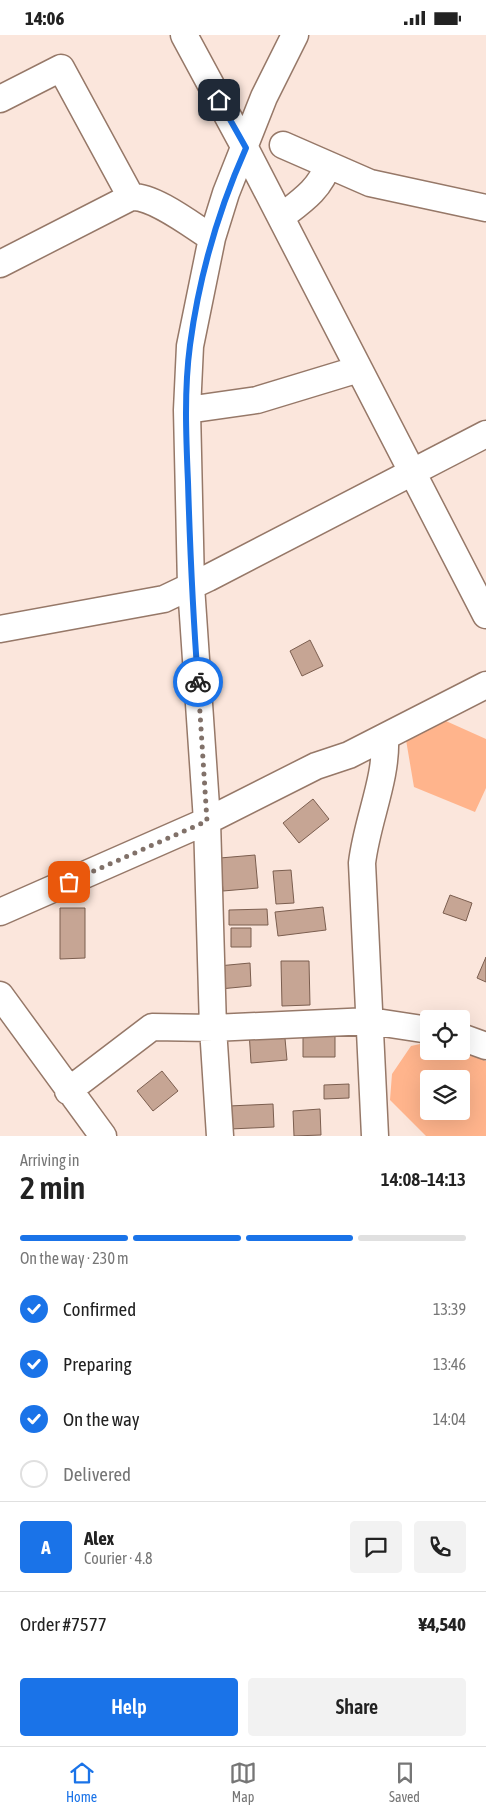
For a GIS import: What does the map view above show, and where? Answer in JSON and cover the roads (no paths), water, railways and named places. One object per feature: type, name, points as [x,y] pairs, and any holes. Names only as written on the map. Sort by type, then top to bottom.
[{"type":"street","points":[[184,35],[246,148],[486,615]]},
{"type":"street","points":[[220,1136],[213,1028],[207,821],[191,586],[186,410],[190,346],[212,238],[226,193],[246,148],[264,97],[295,35]]},
{"type":"street","points":[[0,99],[61,68],[131,197]]},
{"type":"street","points":[[283,145],[370,183],[486,208]]},
{"type":"street","points":[[281,217],[306,197],[324,176],[327,165]]},
{"type":"street","points":[[0,264],[131,197],[139,196],[158,205],[212,238]]},
{"type":"street","points":[[186,410],[257,400],[359,369]]},
{"type":"street","points":[[0,629],[164,599],[486,434]]},
{"type":"street","points":[[0,913],[207,821],[316,766],[349,755],[486,685]]},
{"type":"street","points":[[375,1136],[362,863],[364,847],[385,763],[385,737]]},
{"type":"street","points":[[0,995],[102,1136]]},
{"type":"street","points":[[68,1091],[152,1027],[213,1028],[370,1021],[420,1029]]},
{"type":"street","points":[[470,1040],[486,1046]]}]
